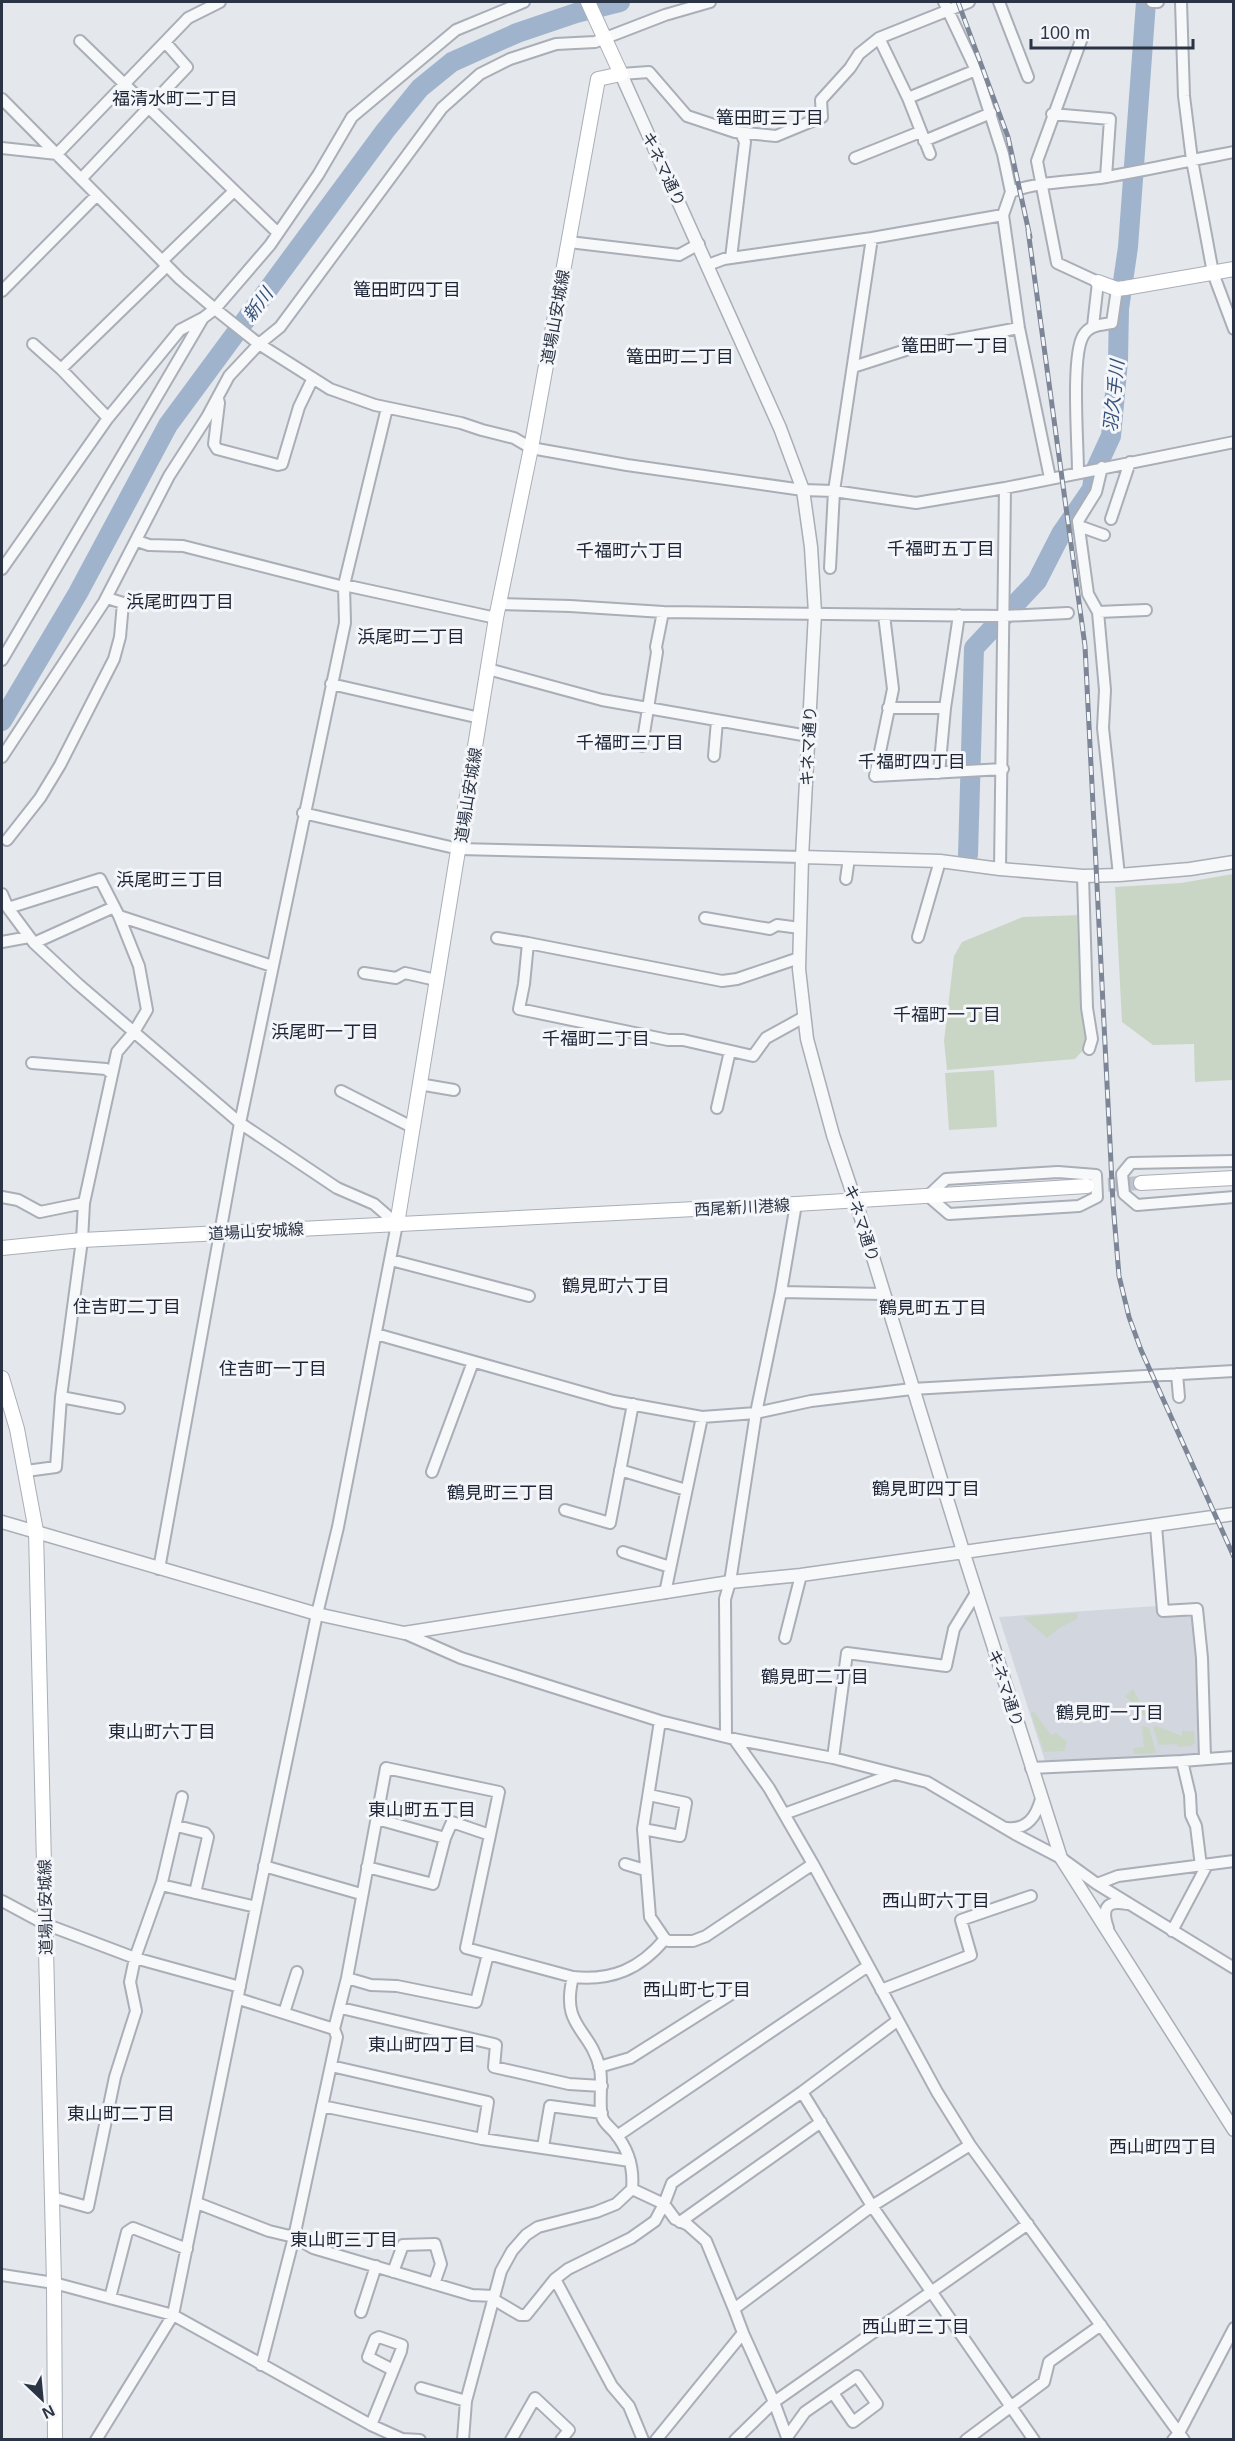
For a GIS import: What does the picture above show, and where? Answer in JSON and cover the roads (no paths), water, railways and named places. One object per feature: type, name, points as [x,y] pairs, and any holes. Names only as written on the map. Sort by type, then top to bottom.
[{"type":"main road","points":[[588,2],[621,74]]},
{"type":"main road","name":"道場山安城線","points":[[2,1248],[82,1240],[397,1224],[498,611],[531,448],[598,79],[621,74]]},
{"type":"main road","points":[[1098,282],[1117,289],[1233,269]]},
{"type":"main road","points":[[1141,1183],[1233,1178]]},
{"type":"main road","name":"西尾新川港線","points":[[397,1224],[796,1204],[1087,1186]]},
{"type":"main road","name":"道場山安城線","points":[[2,1378],[17,1429],[36,1531],[54,2283],[55,2439]]},
{"type":"street","points":[[57,154],[188,18],[220,2]]},
{"type":"street","points":[[2,569],[108,418],[180,330],[215,309],[278,233],[318,174],[352,117],[456,30],[524,2]]},
{"type":"street","points":[[2,757],[107,598],[169,476],[229,376],[256,342],[280,327],[442,108],[480,74],[510,59],[556,44],[595,42],[603,35],[710,2]]},
{"type":"street","points":[[621,74],[649,72],[687,116],[741,133],[776,136],[822,117],[821,100],[860,54],[879,38],[946,6],[969,2]]},
{"type":"street","points":[[999,2],[1028,77]]},
{"type":"street","points":[[1152,2],[1158,2]]},
{"type":"street","points":[[1181,2],[1184,96],[1192,160],[1213,273],[1233,329]]},
{"type":"street","points":[[946,6],[976,70],[1003,154],[1011,192],[1003,215],[1019,328],[1050,478]]},
{"type":"street","points":[[1083,35],[1052,114],[1037,160],[1057,263],[1098,282],[1093,326]]},
{"type":"street","points":[[879,38],[908,98],[930,154]]},
{"type":"street","points":[[80,41],[278,233]]},
{"type":"street","points":[[81,179],[188,67],[165,42]]},
{"type":"street","points":[[908,98],[976,70]]},
{"type":"street","name":"キネマ通り","points":[[621,74],[780,428],[803,490],[811,547],[815,614],[799,958],[807,1039],[830,1124],[1061,1858],[1233,2130]]},
{"type":"street","points":[[2,99],[164,263],[256,342],[330,389],[387,408],[462,423],[514,438],[531,448],[627,465],[803,490],[834,491],[916,503],[1005,488],[1233,442]]},
{"type":"street","points":[[855,158],[991,113]]},
{"type":"street","points":[[1052,114],[1110,119],[1106,177]]},
{"type":"street","points":[[730,258],[746,142],[741,133]]},
{"type":"street","points":[[2,148],[57,154]]},
{"type":"street","points":[[1011,192],[1029,184],[1042,186],[1106,177],[1233,152]]},
{"type":"street","points":[[61,369],[234,191]]},
{"type":"street","points":[[2,291],[97,195]]},
{"type":"street","points":[[708,265],[730,258],[872,238],[1003,215]]},
{"type":"street","points":[[830,568],[834,491],[872,238]]},
{"type":"street","points":[[569,242],[679,255],[699,244]]},
{"type":"street","points":[[1078,472],[1076,355],[1083,335],[1093,326],[1112,323],[1117,289]]},
{"type":"street","points":[[2,660],[203,318]]},
{"type":"street","points":[[853,367],[912,348],[1019,328]]},
{"type":"street","points":[[33,344],[61,369],[108,418]]},
{"type":"street","points":[[217,398],[219,403],[214,444],[217,449],[278,465],[282,464],[299,407],[313,378]]},
{"type":"street","points":[[159,1569],[240,1124],[303,813],[345,623],[344,586],[387,408]]},
{"type":"street","points":[[1111,519],[1130,462]]},
{"type":"street","points":[[1102,467],[1096,492],[1078,521],[1088,594],[1098,612],[1105,690],[1103,728],[1119,875]]},
{"type":"street","points":[[1000,869],[1005,488]]},
{"type":"street","points":[[1079,526],[1104,536]]},
{"type":"street","points":[[137,541],[159,546],[183,546],[344,586],[498,611],[570,606],[663,612],[884,615],[1004,616],[1068,612]]},
{"type":"street","points":[[7,840],[40,798],[60,765],[114,659],[120,637],[123,603],[107,598]]},
{"type":"street","points":[[1098,612],[1146,610]]},
{"type":"street","points":[[642,746],[646,708],[663,612]]},
{"type":"street","points":[[884,615],[893,689],[875,776],[1003,769]]},
{"type":"street","points":[[939,773],[945,708],[959,615]]},
{"type":"street","points":[[488,669],[602,700],[808,736]]},
{"type":"street","points":[[331,684],[480,717]]},
{"type":"street","points":[[888,708],[945,708]]},
{"type":"street","points":[[714,756],[717,721]]},
{"type":"street","points":[[303,813],[459,849],[940,861],[1083,876],[1190,869],[1233,862]]},
{"type":"street","points":[[846,879],[849,858]]},
{"type":"street","points":[[918,937],[940,861]]},
{"type":"street","points":[[1083,876],[1087,1008],[1092,1039],[1089,1049]]},
{"type":"street","points":[[8,908],[100,879],[139,966],[147,1010],[134,1032],[119,1047],[111,1073],[84,1203],[82,1240],[61,1396],[56,1467],[26,1471]]},
{"type":"street","points":[[2,894],[8,908],[31,940],[240,1124],[337,1188],[374,1204],[397,1224],[338,1527],[317,1614],[264,1866],[173,2315],[96,2439]]},
{"type":"street","points":[[2,942],[31,940],[116,912],[272,966]]},
{"type":"street","points":[[705,918],[770,929],[777,925],[800,928]]},
{"type":"street","points":[[497,938],[722,981],[737,979],[799,958]]},
{"type":"street","points":[[528,943],[519,1009],[668,1040],[683,1040],[753,1056],[766,1038],[804,1017]]},
{"type":"street","points":[[364,973],[396,978],[405,973],[436,980]]},
{"type":"street","points":[[717,1108],[730,1051]]},
{"type":"street","points":[[32,1063],[106,1070],[111,1073]]},
{"type":"street","points":[[419,1084],[454,1090]]},
{"type":"street","points":[[341,1091],[412,1127]]},
{"type":"street","points":[[1233,1161],[1131,1163],[1122,1174],[1124,1194],[1137,1205],[1233,1197]]},
{"type":"street","points":[[1058,1172],[1096,1174],[1097,1197],[1079,1206],[949,1214],[928,1196],[946,1179],[1058,1172]]},
{"type":"street","points":[[2,1197],[18,1200],[40,1212],[84,1203]]},
{"type":"street","points":[[796,1204],[781,1292],[756,1413],[730,1582],[725,1599],[730,1738],[769,1788],[813,1864],[897,2021],[970,2145],[1179,2437],[1233,2328]]},
{"type":"street","points":[[391,1260],[529,1296]]},
{"type":"street","points":[[781,1292],[884,1294]]},
{"type":"street","points":[[376,1334],[613,1401],[702,1417],[756,1413],[811,1401],[912,1389],[1233,1371]]},
{"type":"street","points":[[432,1472],[473,1362]]},
{"type":"street","points":[[1177,1374],[1179,1397]]},
{"type":"street","points":[[61,1396],[119,1408]]},
{"type":"street","points":[[565,1509],[610,1523],[633,1404]]},
{"type":"street","points":[[665,1593],[702,1417]]},
{"type":"street","points":[[620,1470],[686,1490]]},
{"type":"street","points":[[404,1634],[730,1582],[801,1575],[1233,1514]]},
{"type":"street","points":[[2,1522],[317,1614],[404,1634],[461,1658],[660,1721],[730,1738],[833,1758],[927,1782],[1061,1858],[1097,1884],[1233,1968]]},
{"type":"street","points":[[1156,1526],[1163,1611],[1197,1609],[1202,1658],[1205,1758]]},
{"type":"street","points":[[623,1552],[670,1567]]},
{"type":"street","points":[[785,1638],[801,1575]]},
{"type":"street","points":[[833,1758],[847,1653],[946,1666],[954,1629],[976,1593]]},
{"type":"street","points":[[660,1721],[643,1829],[650,1917],[664,1939],[676,1943],[693,1941],[706,1936],[813,1864]]},
{"type":"street","points":[[1031,1768],[1233,1757]]},
{"type":"street","points":[[1172,1931],[1204,1866],[1196,1826],[1191,1815],[1190,1795],[1182,1761]]},
{"type":"street","points":[[261,2365],[294,2236],[331,2066],[337,2037],[334,2029],[347,1978],[386,1768],[390,1767],[499,1792],[466,1948],[573,1977],[589,1978],[613,1976],[633,1967],[653,1954],[664,1939]]},
{"type":"street","points":[[784,1814],[894,1774]]},
{"type":"street","points":[[643,1829],[680,1836],[686,1803],[649,1795]]},
{"type":"street","points":[[52,2197],[88,2207],[115,2077],[135,2011],[130,1982],[135,1958],[161,1885],[177,1826],[182,1797]]},
{"type":"street","points":[[1005,1828],[1019,1828],[1033,1820],[1041,1799]]},
{"type":"street","points":[[377,1819],[445,1838]]},
{"type":"street","points":[[367,1867],[433,1884],[445,1838],[452,1822],[490,1835]]},
{"type":"street","points":[[177,1826],[205,1833],[208,1838],[195,1893]]},
{"type":"street","points":[[1097,1884],[1118,1876],[1233,1861]]},
{"type":"street","points":[[625,1864],[645,1870]]},
{"type":"street","points":[[264,1866],[361,1894]]},
{"type":"street","points":[[161,1885],[256,1907]]},
{"type":"street","points":[[881,1990],[971,1955],[961,1920],[1031,1896]]},
{"type":"street","points":[[2,1901],[45,1924],[135,1958],[240,1987]]},
{"type":"street","points":[[1111,1937],[1104,1919],[1109,1904],[1115,1902],[1131,1904]]},
{"type":"street","points":[[347,1978],[371,1985],[397,1986],[476,2002],[488,1954]]},
{"type":"street","points":[[617,2136],[868,1966]]},
{"type":"street","points":[[284,2013],[297,1972]]},
{"type":"street","points":[[573,1977],[568,2003],[575,2024],[594,2049],[602,2086],[602,2118],[629,2155],[632,2189]]},
{"type":"street","points":[[599,2067],[630,2058],[736,1991]]},
{"type":"street","points":[[238,1999],[334,2029]]},
{"type":"street","points":[[341,2008],[494,2044],[496,2045],[494,2067],[568,2084],[602,2086]]},
{"type":"street","points":[[197,2203],[269,2231],[294,2236],[313,2248],[471,2295],[494,2298],[520,2315],[526,2314],[555,2279],[568,2269],[631,2238],[655,2221],[672,2183],[897,2021]]},
{"type":"street","points":[[331,2066],[488,2102],[482,2139]]},
{"type":"street","points":[[802,2091],[872,2206],[1035,2439]]},
{"type":"street","points":[[322,2106],[482,2139],[630,2161]]},
{"type":"street","points":[[543,2147],[550,2106],[602,2113]]},
{"type":"street","points":[[680,2222],[821,2122]]},
{"type":"street","points":[[734,2309],[872,2206],[970,2145]]},
{"type":"street","points":[[632,2189],[664,2204],[675,2219],[688,2225],[706,2241],[787,2438]]},
{"type":"street","points":[[463,2439],[466,2401],[501,2271],[512,2251],[526,2235],[538,2227],[596,2212],[615,2204],[632,2189]]},
{"type":"street","points":[[735,2439],[774,2402],[1028,2224]]},
{"type":"street","points":[[110,2298],[127,2232],[133,2228],[187,2249]]},
{"type":"street","points":[[393,2272],[403,2245],[435,2244],[441,2264],[434,2284]]},
{"type":"street","points":[[361,2312],[376,2266]]},
{"type":"street","points":[[2,2275],[54,2283],[173,2315],[371,2425],[401,2439],[419,2439]]},
{"type":"street","points":[[555,2279],[612,2386],[629,2406],[643,2439]]},
{"type":"street","points":[[966,2439],[1044,2382],[1049,2362],[1101,2325]]},
{"type":"street","points":[[656,2439],[743,2333]]},
{"type":"street","points":[[371,2425],[393,2370]]},
{"type":"street","points":[[421,2388],[466,2401]]},
{"type":"street","points":[[787,2438],[805,2412],[833,2393]]},
{"type":"street","points":[[511,2439],[535,2398],[569,2430],[561,2439]]},
{"type":"waterway","name":"新川","points":[[2,721],[78,593],[168,425],[385,131],[420,88],[452,62],[517,33],[576,13],[620,2]]},
{"type":"waterway","name":"羽久手川","points":[[968,855],[974,648],[1037,581],[1061,534],[1092,489],[1094,473],[1111,436],[1118,361],[1119,309],[1128,247],[1146,2]]},
{"type":"tunnel","points":[[1087,1186],[1141,1183]]},
{"type":"railway","points":[[958,2],[1008,137],[1030,237]]},
{"type":"railway","points":[[1028,230],[1085,646],[1113,1203],[1119,1276],[1129,1317],[1141,1350],[1234,1557]]},
{"type":"district","name":"福清水町二丁目","points":[[175,99]]},
{"type":"district","name":"篭田町三丁目","points":[[770,118]]},
{"type":"district","name":"篭田町四丁目","points":[[407,290]]},
{"type":"district","name":"篭田町一丁目","points":[[955,346]]},
{"type":"district","name":"篭田町二丁目","points":[[680,357]]},
{"type":"district","name":"千福町五丁目","points":[[941,549]]},
{"type":"district","name":"千福町六丁目","points":[[630,551]]},
{"type":"district","name":"浜尾町四丁目","points":[[180,602]]},
{"type":"district","name":"浜尾町二丁目","points":[[411,637]]},
{"type":"district","name":"千福町三丁目","points":[[630,743]]},
{"type":"district","name":"千福町四丁目","points":[[912,762]]},
{"type":"district","name":"浜尾町三丁目","points":[[170,880]]},
{"type":"district","name":"千福町一丁目","points":[[947,1015]]},
{"type":"district","name":"浜尾町一丁目","points":[[325,1032]]},
{"type":"district","name":"千福町二丁目","points":[[596,1039]]},
{"type":"district","name":"鶴見町六丁目","points":[[616,1286]]},
{"type":"district","name":"住吉町二丁目","points":[[127,1307]]},
{"type":"district","name":"鶴見町五丁目","points":[[933,1308]]},
{"type":"district","name":"住吉町一丁目","points":[[273,1369]]},
{"type":"district","name":"鶴見町四丁目","points":[[926,1489]]},
{"type":"district","name":"鶴見町三丁目","points":[[501,1493]]},
{"type":"district","name":"鶴見町二丁目","points":[[815,1677]]},
{"type":"district","name":"鶴見町一丁目","points":[[1110,1713]]},
{"type":"district","name":"東山町六丁目","points":[[162,1732]]},
{"type":"district","name":"東山町五丁目","points":[[422,1810]]},
{"type":"district","name":"西山町六丁目","points":[[936,1901]]},
{"type":"district","name":"西山町七丁目","points":[[697,1990]]},
{"type":"district","name":"東山町四丁目","points":[[422,2045]]},
{"type":"district","name":"東山町二丁目","points":[[121,2114]]},
{"type":"district","name":"西山町四丁目","points":[[1163,2147]]},
{"type":"district","name":"東山町三丁目","points":[[344,2240]]},
{"type":"district","name":"西山町三丁目","points":[[916,2327]]}]
